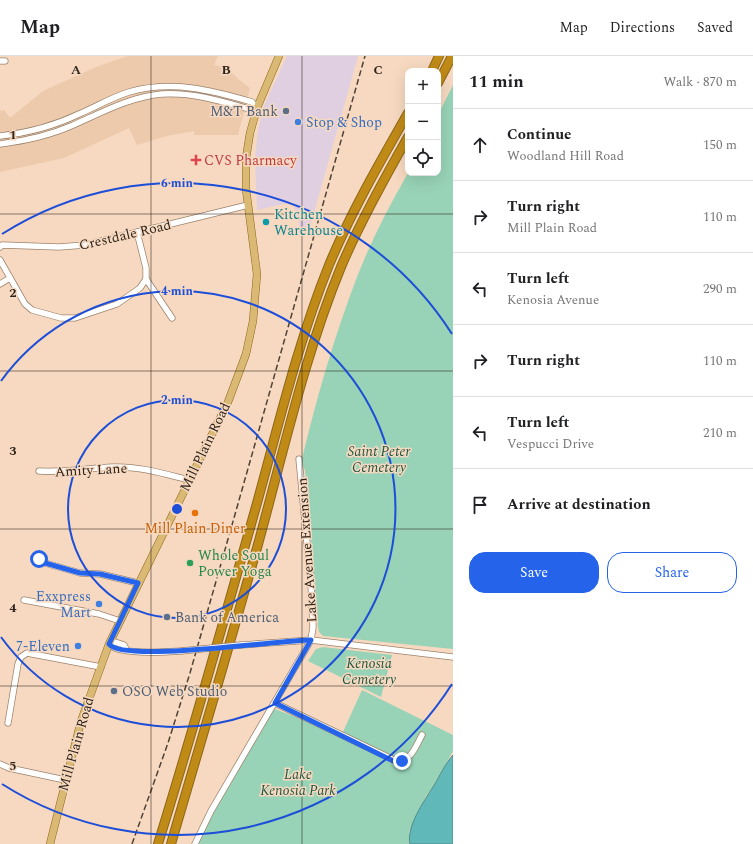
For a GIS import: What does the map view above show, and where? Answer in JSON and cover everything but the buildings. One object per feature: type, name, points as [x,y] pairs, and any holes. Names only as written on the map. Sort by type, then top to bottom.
[{"type":"highway","points":[[433,68],[439,56]]},
{"type":"highway","points":[[441,77],[452,56]]},
{"type":"highway","points":[[158,844],[208,677],[312,310],[330,263],[350,218],[405,118]]},
{"type":"highway","points":[[171,844],[219,683],[323,314],[341,267],[361,222],[406,140]]},
{"type":"main road","points":[[248,205],[246,158],[250,133],[257,108],[279,56]]},
{"type":"main road","name":"Mill Plain Road","points":[[50,844],[81,721],[109,644],[228,402],[246,354],[256,297],[257,274],[248,205]]},
{"type":"street","points":[[0,136],[44,127],[73,117],[117,96],[152,88],[174,86],[197,88],[252,102],[257,108]]},
{"type":"street","points":[[0,144],[47,135],[70,127],[120,104],[153,95],[191,95],[249,109],[257,108]]},
{"type":"street","name":"Crestdale Road","points":[[0,246],[73,246],[248,205]]},
{"type":"street","points":[[0,260],[25,304],[32,310],[68,319],[117,304],[140,288],[146,278],[146,268],[137,232]]},
{"type":"street","points":[[0,284],[10,278]]},
{"type":"street","points":[[146,278],[172,318]]},
{"type":"street","name":"Lake Avenue Extension","points":[[300,459],[311,585],[313,627],[311,640]]},
{"type":"street","name":"Amity Lane","points":[[40,471],[55,472],[129,467],[190,480]]},
{"type":"street","points":[[39,559],[45,563],[80,573],[100,574],[138,583]]},
{"type":"street","points":[[24,600],[99,614],[120,621]]},
{"type":"street","points":[[195,844],[210,811],[311,640]]},
{"type":"street","points":[[109,644],[112,648],[154,653],[311,640],[453,657]]},
{"type":"street","points":[[8,723],[18,664],[21,658],[27,653],[101,667]]},
{"type":"street","points":[[275,703],[396,762],[404,760],[409,756],[422,735]]},
{"type":"street","points":[[0,764],[9,768],[65,780]]},
{"type":"shaded area","points":[[127,56],[218,56],[214,65],[228,68],[237,78],[250,88],[238,135],[194,135],[194,131],[167,136],[137,145],[129,128],[64,158],[0,172],[0,111],[4,110],[10,118],[43,91],[96,67]]},
{"type":"shaded area","points":[[287,56],[358,56],[310,227],[300,228],[293,202],[257,210],[255,157],[258,131],[263,108]]},
{"type":"green space","name":"Saint Peter Cemetery","points":[[453,85],[453,649],[323,636],[319,632],[305,470],[301,463],[319,392],[333,346],[357,277],[374,237],[406,176],[441,176],[441,109]]},
{"type":"green space","name":"Kenosia Cemetery","points":[[323,647],[392,655],[381,697],[308,661],[316,649]]},
{"type":"green space","name":"Lake Kenosia Park","points":[[362,690],[453,735],[453,751],[433,787],[426,796],[409,832],[410,844],[196,844],[205,818],[272,708],[342,734]]},
{"type":"water","points":[[453,755],[453,844],[410,844],[409,837],[413,822],[425,799]]},
{"type":"railway","points":[[132,844],[168,743],[190,673],[365,56]]},
{"type":"place","name":"M&T Bank","points":[[286,111]]},
{"type":"place","name":"Stop & Shop","points":[[298,122]]},
{"type":"place","name":"CVS Pharmacy","points":[[196,160]]},
{"type":"place","name":"Kitchen Warehouse","points":[[266,222]]},
{"type":"place","name":"Mill Plain Diner","points":[[195,513]]},
{"type":"place","name":"Whole Soul Power Yoga","points":[[190,563]]},
{"type":"place","name":"Exxpress Mart","points":[[99,604]]},
{"type":"place","name":"Bank of America","points":[[167,617]]},
{"type":"place","name":"7-Eleven","points":[[78,646]]},
{"type":"place","name":"OSO Web Studio","points":[[114,691]]},
{"type":"route","points":[[39,559],[45,563],[80,573],[100,574],[138,583],[109,644],[112,648],[154,653],[311,640],[309,646],[275,703],[389,759],[396,762],[402,761]]}]
